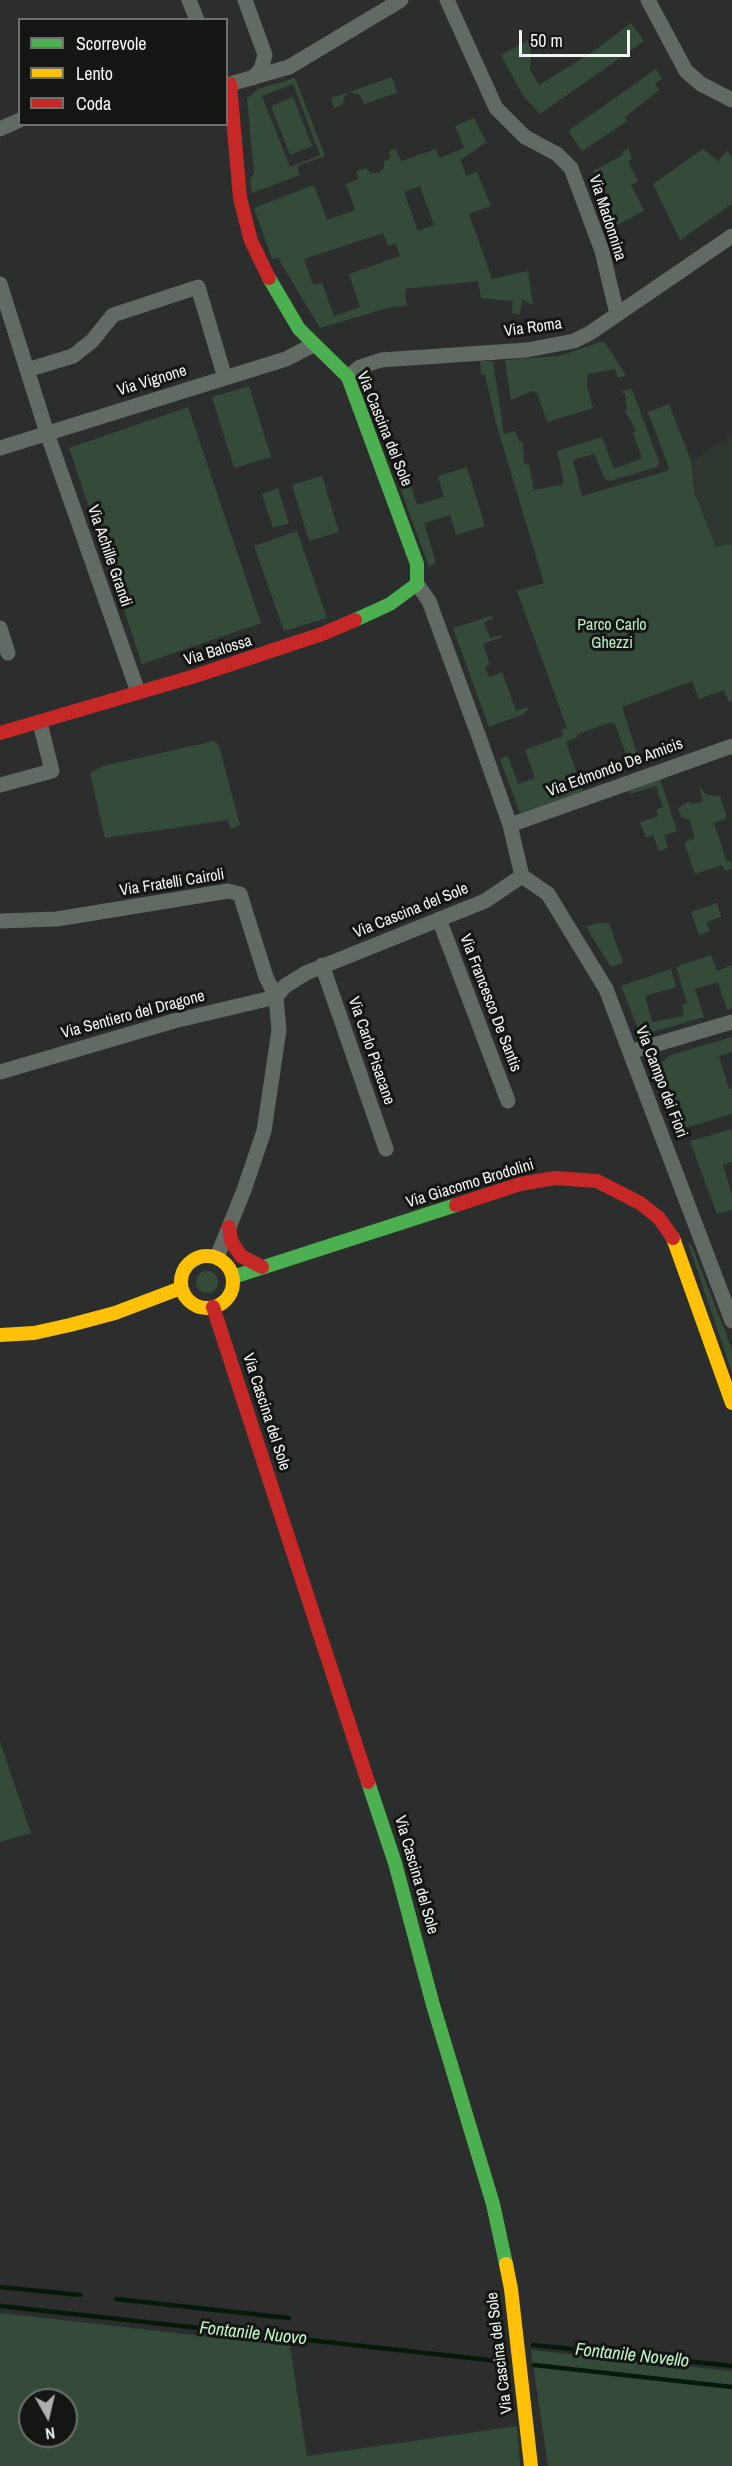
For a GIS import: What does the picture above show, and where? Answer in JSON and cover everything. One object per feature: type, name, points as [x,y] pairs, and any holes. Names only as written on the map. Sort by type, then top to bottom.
[{"type":"street","points":[[189,0],[196,18]]},
{"type":"street","points":[[245,0],[265,55],[261,69],[253,78]]},
{"type":"street","points":[[228,84],[289,67],[401,0]]},
{"type":"street","name":"Via Madonnina","points":[[447,0],[496,108],[525,137],[557,154],[571,168],[598,241],[617,314]]},
{"type":"street","points":[[648,0],[686,71],[701,84],[732,100]]},
{"type":"street","name":"Via Cascina del Sole","points":[[228,84],[240,198],[251,241],[299,329],[348,377],[417,564],[417,584]]},
{"type":"street","points":[[0,129],[18,121]]},
{"type":"street","name":"Via Roma","points":[[348,377],[368,363],[387,359],[552,346],[591,333],[732,236]]},
{"type":"street","name":"Via Achille Grandi","points":[[0,284],[46,433],[138,692]]},
{"type":"street","points":[[27,370],[73,356],[92,341],[113,315],[198,287],[225,378]]},
{"type":"street","name":"Via Vignone","points":[[0,448],[286,359],[313,345]]},
{"type":"street","points":[[417,584],[429,601],[510,825],[522,876]]},
{"type":"street","name":"Via Balossa","points":[[0,733],[250,659],[322,634],[390,604],[417,584]]},
{"type":"street","points":[[0,628],[8,653]]},
{"type":"street","points":[[0,785],[52,771],[40,723]]},
{"type":"street","name":"Via Edmondo De Amicis","points":[[510,825],[732,746]]},
{"type":"street","name":"Via Cascina del Sole","points":[[276,997],[295,979],[322,965],[485,901],[522,876]]},
{"type":"street","name":"Via Campo dei Fiori","points":[[522,876],[542,889],[558,908],[606,989],[732,1321]]},
{"type":"street","name":"Via Fratelli Cairoli","points":[[0,921],[57,919],[228,891],[237,892],[243,900],[266,977],[276,997]]},
{"type":"street","name":"Via Francesco De Santis","points":[[440,919],[508,1101]]},
{"type":"street","name":"Via Carlo Pisacane","points":[[322,965],[386,1149]]},
{"type":"street","points":[[217,1257],[264,1131],[279,1030],[276,997]]},
{"type":"street","name":"Via Sentiero del Dragone","points":[[0,1072],[174,1021],[276,997]]},
{"type":"street","points":[[630,1052],[732,1022]]},
{"type":"street","name":"Via Giacomo Brodolini","points":[[233,1277],[520,1184],[564,1178],[597,1182],[619,1190],[640,1203],[658,1218],[671,1234],[732,1403]]},
{"type":"street","points":[[229,1227],[231,1240],[241,1256],[262,1267]]},
{"type":"street","points":[[202,1255],[217,1257],[225,1263],[233,1277],[231,1292],[227,1299],[213,1307],[206,1308],[191,1303],[181,1288],[181,1275],[188,1262],[202,1255]]},
{"type":"street","points":[[0,1335],[33,1333],[70,1325],[115,1313],[181,1288]]},
{"type":"street","name":"Via Cascina del Sole","points":[[213,1307],[392,1852],[433,2005],[493,2204],[511,2289],[531,2466]]},
{"type":"shaded area","points":[[732,434],[732,589],[694,492],[691,461]]},
{"type":"green space","points":[[631,23],[644,41],[540,114],[522,94],[501,55],[528,40],[531,47],[530,70],[539,85],[591,53]]},
{"type":"green space","points":[[656,69],[662,79],[655,83],[659,90],[625,117],[627,121],[582,151],[568,131]]},
{"type":"green space","points":[[392,77],[397,93],[364,104],[360,95],[349,92]]},
{"type":"green space","points":[[295,78],[325,156],[297,166],[300,175],[252,193],[250,180],[254,173],[247,98],[258,89]],"holes":[[[293,84],[320,155],[290,167],[262,96]]]},
{"type":"green space","points":[[349,92],[344,97],[343,104],[334,108],[331,98]]},
{"type":"green space","points":[[293,97],[312,146],[290,155],[271,106]]},
{"type":"green space","points":[[474,118],[486,142],[461,160],[466,176],[477,172],[491,206],[469,214],[492,279],[528,271],[533,305],[522,299],[520,314],[512,313],[513,301],[481,298],[478,281],[405,289],[407,306],[391,307],[320,328],[278,258],[272,259],[254,208],[314,185],[327,220],[355,210],[346,184],[359,179],[356,171],[366,168],[371,173],[378,173],[384,168],[384,161],[391,158],[389,151],[396,149],[401,161],[436,149],[440,158],[464,148],[455,126]],"holes":[[[420,186],[434,225],[418,231],[404,192]],[[383,233],[388,246],[396,244],[400,256],[349,274],[360,307],[334,316],[322,283],[313,285],[304,259]]]},
{"type":"green space","points":[[629,148],[632,159],[628,162],[638,181],[631,185],[644,211],[615,226],[601,181],[593,171],[623,155],[622,152]]},
{"type":"green space","points":[[703,149],[718,161],[727,151],[732,158],[732,204],[680,240],[653,184]]},
{"type":"green space","points":[[600,342],[605,343],[626,375],[618,378],[615,369],[588,374],[587,386],[593,408],[547,422],[537,393],[532,391],[511,400],[505,360],[560,356]]},
{"type":"green space","name":"Parco Carlo Ghezzi","points":[[480,361],[493,361],[504,434],[515,431],[519,441],[523,442],[524,464],[529,465],[534,490],[561,485],[564,481],[557,451],[602,437],[613,467],[617,468],[642,458],[633,433],[636,430],[625,411],[627,408],[625,394],[621,391],[632,389],[659,462],[657,467],[610,481],[605,479],[594,454],[573,460],[582,496],[667,471],[669,468],[648,412],[669,404],[691,461],[694,492],[716,547],[728,544],[732,546],[732,701],[729,702],[724,690],[699,699],[692,681],[622,707],[641,765],[619,773],[617,767],[626,764],[628,760],[615,724],[611,722],[578,734],[576,738],[566,742],[583,791],[520,813],[500,759],[508,756],[518,784],[535,778],[525,750],[563,736],[561,730],[567,728],[517,591],[544,583],[496,423],[485,375],[481,375]]},
{"type":"green space","points":[[249,386],[271,457],[234,468],[212,397]]},
{"type":"green space","points":[[188,407],[261,623],[142,664],[69,448]]},
{"type":"green space","points":[[404,463],[417,505],[444,497],[438,476],[467,467],[485,526],[456,535],[450,515],[424,523],[436,563],[429,567],[392,465]]},
{"type":"green space","points":[[322,476],[339,532],[309,541],[292,485]]},
{"type":"green space","points":[[278,488],[289,523],[273,528],[262,494]]},
{"type":"green space","points":[[297,531],[327,618],[284,631],[254,546]]},
{"type":"green space","points":[[491,616],[494,618],[484,622],[490,638],[501,635],[502,637],[483,644],[490,665],[485,667],[489,677],[502,672],[516,711],[527,707],[528,709],[524,714],[489,727],[453,628]]},
{"type":"green space","points":[[214,741],[219,746],[240,825],[231,829],[228,820],[105,838],[90,773],[103,766]]},
{"type":"green space","points":[[660,779],[677,831],[664,835],[668,848],[659,851],[653,835],[646,838],[640,822],[658,816],[656,810],[663,807],[656,786],[630,794],[629,790]]},
{"type":"green space","points":[[699,787],[707,795],[720,796],[727,818],[714,823],[727,862],[731,861],[732,869],[725,871],[722,865],[695,874],[684,842],[695,838],[690,821],[681,817],[678,808],[689,802],[693,804],[703,801]]},
{"type":"green space","points":[[717,903],[721,917],[706,922],[710,931],[699,935],[691,912]]},
{"type":"green space","points":[[597,923],[609,923],[623,963],[611,967],[586,927]]},
{"type":"green space","points":[[711,955],[717,971],[732,965],[732,1008],[727,1010],[718,982],[695,989],[704,1017],[646,1034],[644,1027],[638,1029],[621,986],[671,969],[676,987],[645,996],[652,1022],[684,1016],[682,1005],[687,1003],[676,967]]},
{"type":"green space","points":[[732,1037],[732,1052],[719,1056],[729,1089],[732,1088],[732,1114],[685,1128],[668,1083],[657,1086],[655,1076],[658,1065],[671,1055]]},
{"type":"green space","points":[[732,1129],[732,1162],[723,1165],[732,1195],[732,1210],[717,1214],[690,1141]]},
{"type":"green space","points":[[688,1243],[691,1244],[732,1349],[732,1373]]},
{"type":"green space","points":[[207,1271],[215,1274],[218,1282],[215,1290],[207,1293],[199,1290],[196,1282],[199,1274]]},
{"type":"green space","points":[[0,1742],[31,1833],[0,1842]]},
{"type":"green space","points":[[0,2313],[290,2346],[307,2456],[517,2426],[520,2466],[0,2466]]},
{"type":"green space","points":[[531,2350],[732,2371],[732,2466],[548,2466]]},
{"type":"waterway","name":"Fontanile Novello","points":[[0,2287],[80,2295]]},
{"type":"waterway","name":"Fontanile Novello","points":[[116,2299],[289,2318]]},
{"type":"waterway","name":"Fontanile Nuovo","points":[[0,2306],[507,2362]]},
{"type":"waterway","name":"Fontanile Novello","points":[[533,2345],[732,2366]]},
{"type":"waterway","name":"Fontanile Nuovo","points":[[534,2365],[732,2387]]},
{"type":"traffic: fast","points":[[269,278],[299,329],[348,377],[417,564],[417,584],[390,604],[355,620]]},
{"type":"traffic: fast","points":[[233,1277],[456,1205]]},
{"type":"traffic: fast","points":[[368,1782],[395,1863],[433,2005],[493,2204],[506,2264]]},
{"type":"traffic: slow","points":[[673,1238],[732,1403]]},
{"type":"traffic: slow","points":[[202,1256],[212,1256],[226,1263],[233,1282],[226,1301],[212,1308],[202,1308],[192,1304],[185,1297],[181,1287],[181,1277],[185,1267],[192,1260],[202,1256]]},
{"type":"traffic: slow","points":[[0,1335],[34,1333],[70,1325],[115,1313],[181,1288]]},
{"type":"traffic: slow","points":[[506,2264],[511,2289],[531,2466]]},
{"type":"traffic: jam","points":[[230,84],[240,198],[251,241],[269,278]]},
{"type":"traffic: jam","points":[[0,733],[195,676],[322,634],[355,620]]},
{"type":"traffic: jam","points":[[456,1205],[520,1184],[555,1178],[597,1181],[640,1203],[659,1218],[673,1238]]},
{"type":"traffic: jam","points":[[229,1227],[231,1241],[241,1256],[262,1267]]},
{"type":"traffic: jam","points":[[213,1307],[368,1782]]}]
